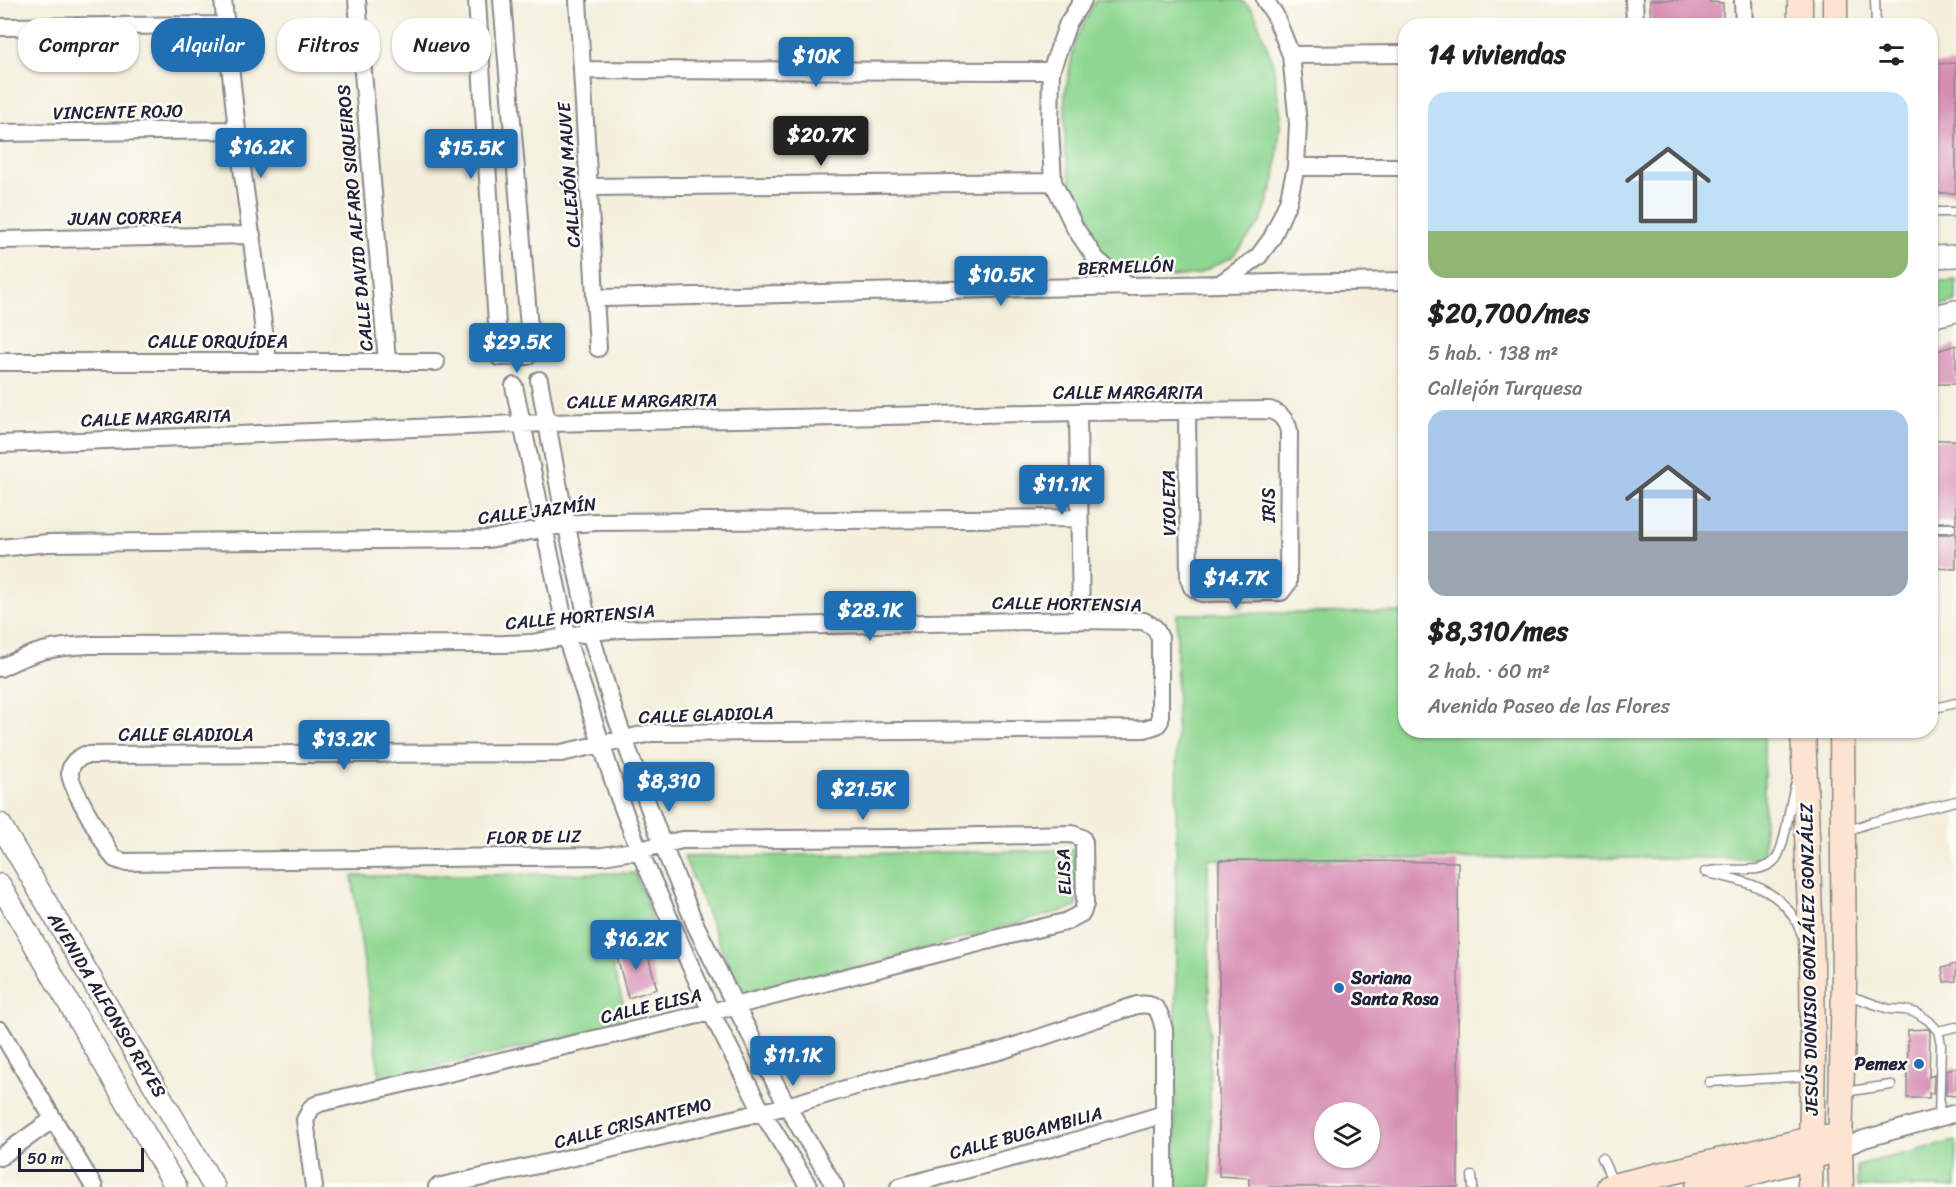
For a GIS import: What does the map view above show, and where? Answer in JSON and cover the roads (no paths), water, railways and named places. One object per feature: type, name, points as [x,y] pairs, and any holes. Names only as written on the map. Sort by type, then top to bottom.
[{"type":"main road","points":[[1800,0],[1800,18]]},
{"type":"main road","points":[[1834,18],[1835,0]]},
{"type":"main road","name":"JESÚS DIONISIO GONZÁLEZ GONZÁLEZ","points":[[1803,738],[1812,966],[1813,1076],[1810,1187]]},
{"type":"main road","points":[[1841,1187],[1844,738]]},
{"type":"main road","points":[[1612,1186],[1840,1142]]},
{"type":"main road","points":[[1698,1187],[1811,1148]]},
{"type":"street","points":[[223,0],[225,18]]},
{"type":"street","name":"CALLE DAVID ALFARO SIQUEIROS","points":[[357,0],[387,361]]},
{"type":"street","points":[[477,0],[499,357],[528,356],[531,352],[502,0]]},
{"type":"street","name":"CALLEJÓN MAUVE","points":[[578,0],[588,187],[597,298],[598,348]]},
{"type":"street","points":[[1083,0],[1068,23],[1051,71],[1050,127],[1053,182],[1075,228],[1096,259],[1129,287]]},
{"type":"street","points":[[1221,283],[1258,257],[1272,238],[1288,202],[1296,167],[1298,124],[1291,55],[1275,15],[1265,0]]},
{"type":"street","points":[[1634,0],[1635,18]]},
{"type":"street","points":[[1743,0],[1744,18]]},
{"type":"street","points":[[0,27],[151,26]]},
{"type":"street","points":[[1291,55],[1398,54]]},
{"type":"street","points":[[582,70],[1051,71]]},
{"type":"street","points":[[231,72],[268,361]]},
{"type":"street","name":"VINCENTE ROJO","points":[[0,133],[237,130]]},
{"type":"street","points":[[1296,167],[1398,167]]},
{"type":"street","points":[[588,187],[1053,182]]},
{"type":"street","name":"JUAN CORREA","points":[[0,240],[252,235]]},
{"type":"street","points":[[1938,257],[1956,256]]},
{"type":"street","name":"BERMELLÓN","points":[[597,298],[1221,283],[1398,281]]},
{"type":"street","points":[[1938,315],[1956,311]]},
{"type":"street","name":"CALLE ORQUÍDEA","points":[[0,362],[436,362]]},
{"type":"street","points":[[539,380],[590,632],[662,843],[696,924],[735,1005],[787,1106],[835,1187]]},
{"type":"street","points":[[514,386],[568,638],[600,743],[639,850],[711,1012],[762,1112],[809,1187]]},
{"type":"street","name":"CALLE MARGARITA","points":[[0,444],[546,423],[1078,412],[1270,410],[1283,418]]},
{"type":"street","points":[[1078,412],[1081,620]]},
{"type":"street","name":"VIOLETA","points":[[1187,412],[1189,579],[1192,587],[1202,593],[1281,592]]},
{"type":"street","name":"IRIS","points":[[1281,592],[1287,587],[1288,571],[1289,431],[1283,418]]},
{"type":"street","name":"CALLE JAZMÍN","points":[[0,548],[48,543],[489,539],[567,524],[596,522],[1079,518]]},
{"type":"street","name":"CALLE HORTENSIA","points":[[0,668],[31,653],[67,646],[504,644],[568,638],[590,632],[622,629],[1081,620],[1144,621],[1155,628],[1160,638]]},
{"type":"street","name":"CALLE GLADIOLA","points":[[110,853],[70,779],[70,771],[76,759],[85,755],[561,753],[651,733],[1145,729],[1157,725],[1160,721],[1160,638]]},
{"type":"street","name":"AVENIDA ALFONSO REYES","points":[[0,824],[214,1187]]},
{"type":"street","name":"FLOR DE LIZ","points":[[110,853],[116,859],[133,863],[603,856],[691,839],[1068,834]]},
{"type":"street","name":"ELISA","points":[[1068,834],[1077,835],[1084,842],[1085,904],[1082,913],[1077,917]]},
{"type":"street","name":"AVENIDA ALFONSO REYES","points":[[0,885],[176,1187]]},
{"type":"street","name":"CALLE ELISA","points":[[314,1187],[305,1120],[312,1107],[320,1103],[711,1012],[1065,922],[1077,917]]},
{"type":"street","name":"CALLE CRISANTEMO","points":[[437,1187],[576,1157],[787,1106],[876,1080],[1000,1051],[1137,1005],[1154,1006],[1159,1012],[1164,1030],[1164,1114]]},
{"type":"street","points":[[1,1036],[94,1187]]},
{"type":"street","points":[[1840,1142],[1864,1139],[1956,1113]]},
{"type":"street","points":[[1164,1114],[1164,1187]]},
{"type":"street","name":"CALLE BUGAMBILIA","points":[[899,1187],[1058,1146],[1164,1114]]},
{"type":"street","points":[[0,1157],[52,1120]]},
{"type":"lane","points":[[1875,0],[1876,18]]},
{"type":"lane","points":[[1938,212],[1956,212]]},
{"type":"lane","points":[[1938,528],[1951,528]]},
{"type":"lane","points":[[1938,707],[1956,703]]},
{"type":"lane","points":[[1804,766],[1796,782],[1782,845],[1774,861],[1759,868],[1705,872],[1738,879],[1765,890],[1786,904],[1798,924],[1812,966]]},
{"type":"lane","points":[[1843,832],[1869,823],[1956,801]]},
{"type":"lane","points":[[1843,994],[1889,1009],[1917,1013],[1929,1020],[1938,1031],[1941,1044],[1938,1118]]},
{"type":"lane","points":[[1938,1031],[1956,1027]]},
{"type":"lane","points":[[1709,1082],[1813,1076]]},
{"type":"lane","points":[[1841,1093],[1891,1085]]},
{"type":"lane","points":[[1602,1158],[1612,1186]]},
{"type":"lane","points":[[1472,1176],[1473,1187]]},
{"type":"place","name":"Soriana Santa Rosa","points":[[1339,988]]},
{"type":"place","name":"Pemex","points":[[1919,1064]]}]
